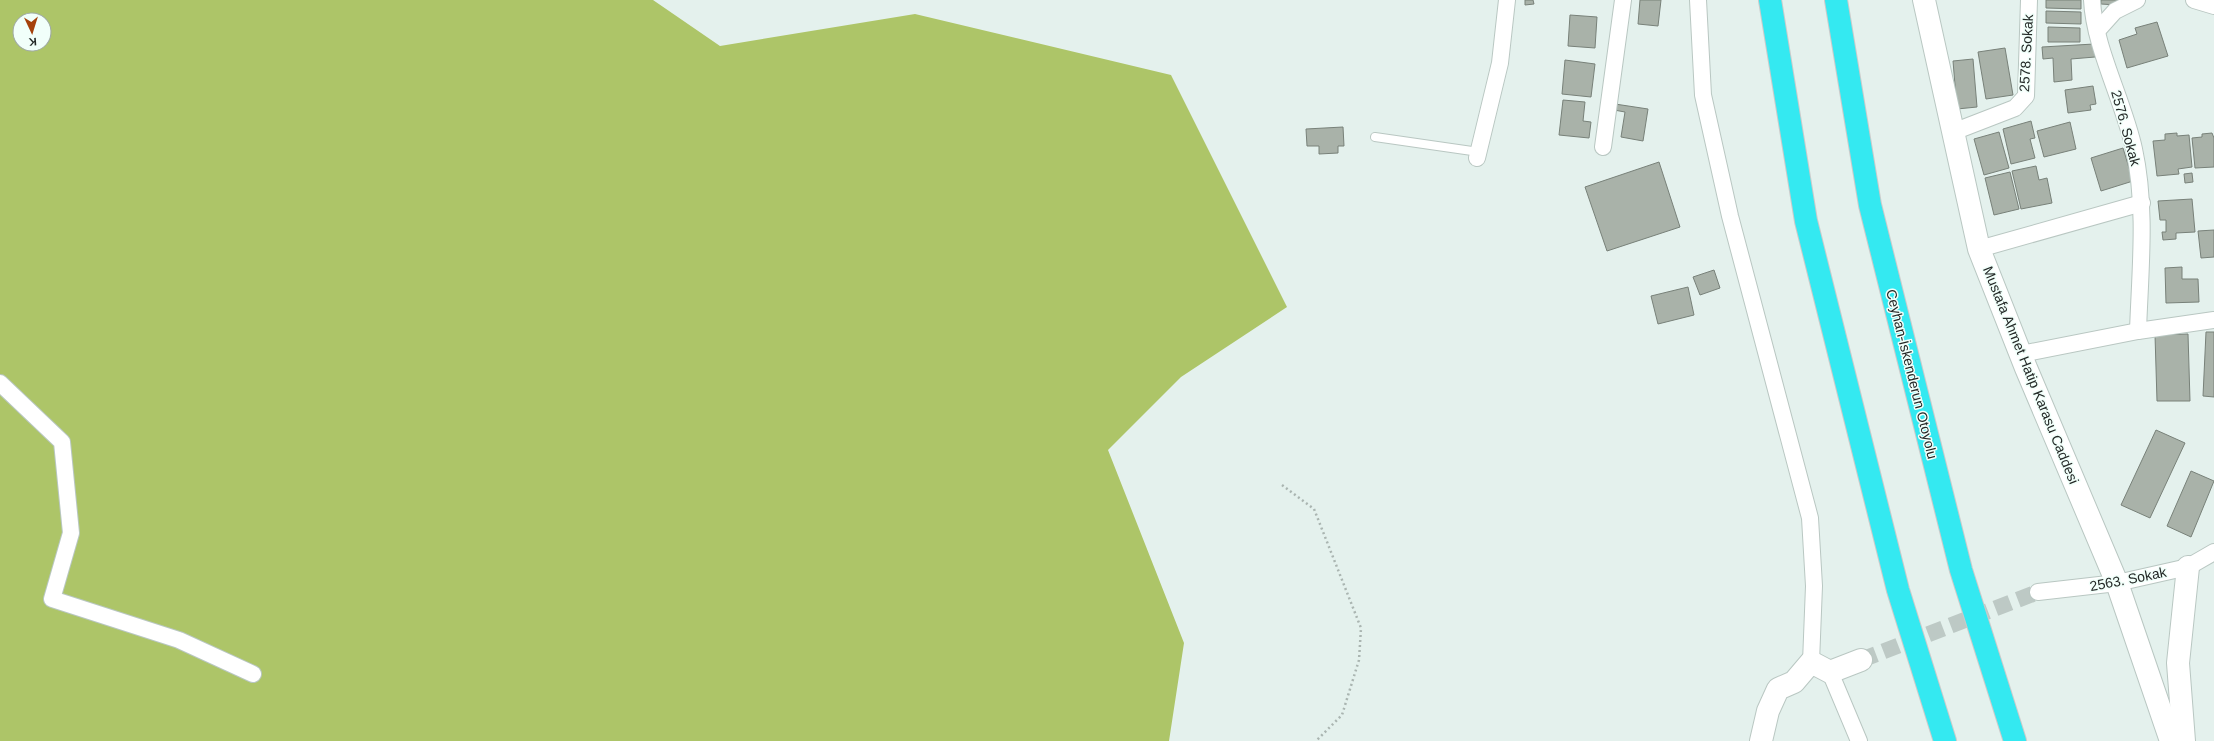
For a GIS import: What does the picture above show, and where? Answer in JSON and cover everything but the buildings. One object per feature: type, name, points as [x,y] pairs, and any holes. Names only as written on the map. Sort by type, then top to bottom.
[{"type":"highway","points":[[1770,0],[1806,221],[1898,590],[1946,741]]},
{"type":"highway","name":"Ceyhan-İskenderun Otoyolu","points":[[1836,0],[1870,205],[1961,570],[2015,741]]},
{"type":"street","points":[[1478,155],[1500,63],[1506,0]]},
{"type":"street","points":[[1603,147],[1623,0]]},
{"type":"street","points":[[1698,0],[1703,95],[1730,216],[1762,339],[1796,458],[1810,518],[1820,667],[1859,741]]},
{"type":"street","name":"Mustafa Ahmet Hatip Karasu Caddesi","points":[[1924,0],[1979,249],[2021,354],[2117,583],[2171,741]]},
{"type":"street","name":"2578. Sokak","points":[[1953,132],[2014,108],[2026,96],[2030,0]]},
{"type":"street","name":"2576. Sokak","points":[[2092,0],[2097,31],[2134,149],[2142,203],[2138,331]]},
{"type":"street","points":[[2097,31],[2115,11],[2136,0]]},
{"type":"street","points":[[2194,0],[2213,5]]},
{"type":"street","points":[[1979,249],[2142,203]]},
{"type":"street","points":[[2021,354],[2138,331],[2214,320]]},
{"type":"street","points":[[0,383],[62,442],[71,533],[52,599],[179,640],[253,674]]},
{"type":"street","name":"2563. Sokak","points":[[2038,592],[2117,583],[2188,567],[2214,552]]},
{"type":"street","points":[[2184,741],[2178,663],[2188,567]]},
{"type":"street","points":[[1761,741],[1768,711],[1778,689],[1794,682],[1820,667],[1861,660]]},
{"type":"lane","points":[[1375,137],[1478,155]]},
{"type":"path","points":[[1282,485],[1314,509],[1361,628],[1359,660],[1342,715],[1316,741]]},
{"type":"green space","points":[[0,0],[653,0],[720,46],[915,14],[1171,75],[1287,307],[1181,377],[1108,450],[1184,643],[1169,741],[0,741]]},
{"type":"tunnel","points":[[1861,660],[2038,592]]}]
